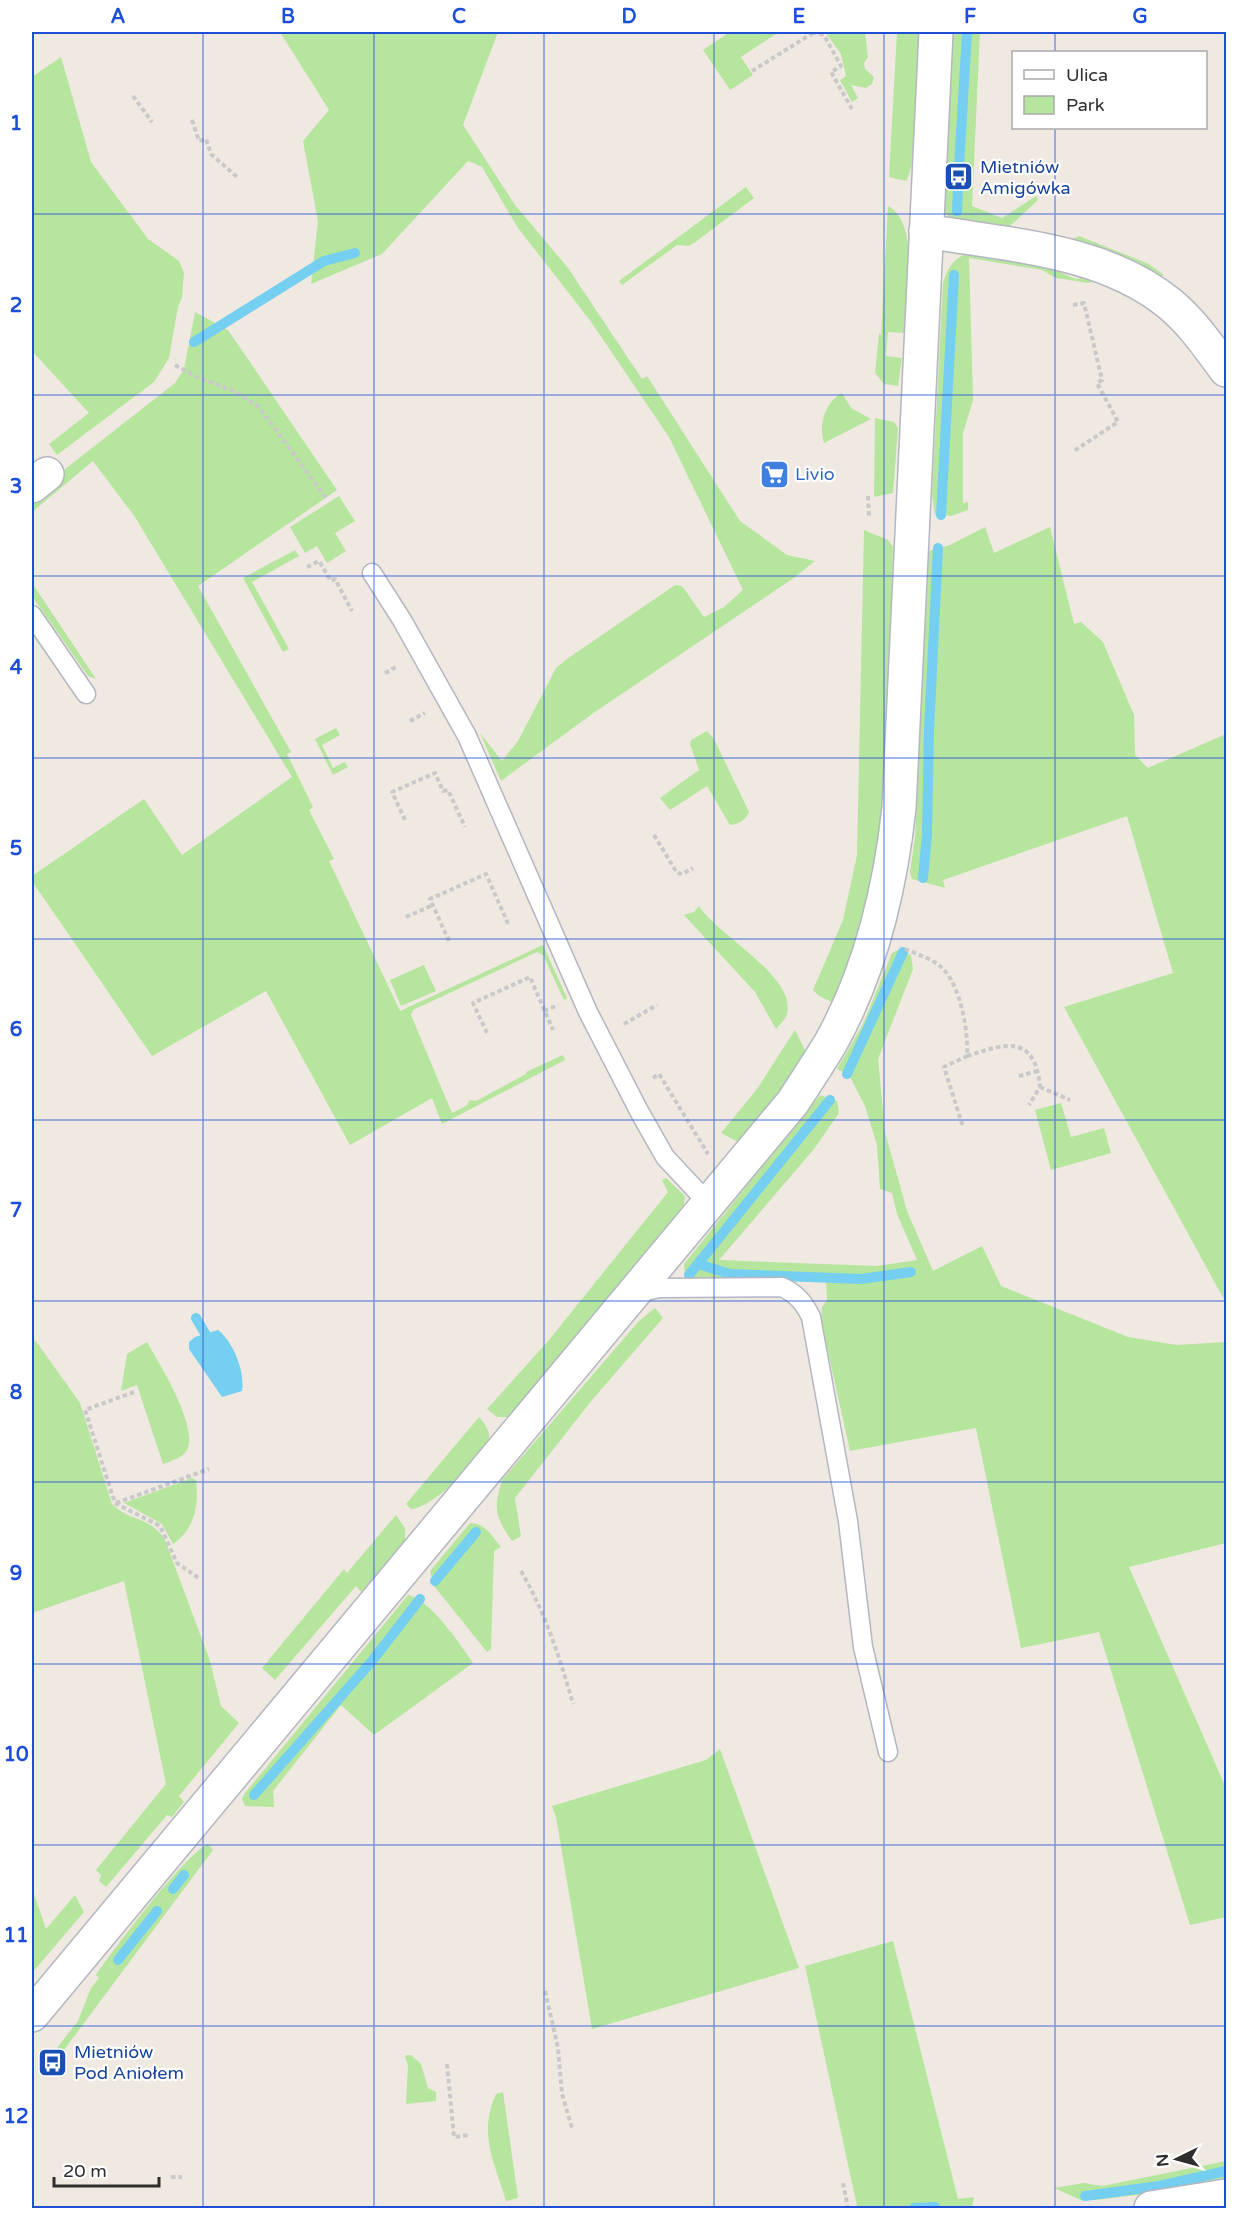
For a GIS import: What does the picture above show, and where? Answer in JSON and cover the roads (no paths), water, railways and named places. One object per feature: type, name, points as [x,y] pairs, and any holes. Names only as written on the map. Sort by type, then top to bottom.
[{"type":"street","points":[[32,2016],[793,1102],[829,1045],[854,993],[878,928],[889,885],[902,765],[936,32]]},
{"type":"street","points":[[926,231],[1067,256],[1107,268],[1137,281],[1170,304],[1198,332],[1227,370]]},
{"type":"street","points":[[1151,2208],[1227,2196]]},
{"type":"lane","points":[[372,573],[402,620],[467,736],[588,1012],[639,1112],[666,1157],[709,1204]]},
{"type":"lane","points":[[32,615],[86,694]]},
{"type":"lane","points":[[634,1294],[660,1288],[782,1287],[794,1293],[804,1303],[811,1317],[848,1521],[863,1647],[888,1752]]},
{"type":"water","points":[[218,1330],[229,1342],[242,1375],[242,1391],[222,1397],[189,1349],[189,1342],[195,1337]]},
{"type":"waterway","points":[[959,167],[967,32]]},
{"type":"waterway","points":[[957,211],[958,188]]},
{"type":"waterway","points":[[194,342],[324,261],[355,253]]},
{"type":"waterway","points":[[941,515],[954,275]]},
{"type":"waterway","points":[[923,878],[927,834],[929,731],[938,548]]},
{"type":"waterway","points":[[847,1074],[903,952]]},
{"type":"waterway","points":[[689,1275],[830,1100]]},
{"type":"waterway","points":[[698,1264],[730,1274],[861,1279],[911,1272]]},
{"type":"waterway","points":[[196,1318],[206,1335]]},
{"type":"waterway","points":[[435,1581],[476,1532]]},
{"type":"waterway","points":[[254,1795],[372,1661],[420,1599]]},
{"type":"waterway","points":[[173,1889],[184,1875]]},
{"type":"waterway","points":[[118,1960],[157,1911]]},
{"type":"waterway","points":[[1085,2196],[1159,2186],[1226,2171]]},
{"type":"waterway","points":[[914,2208],[935,2207]]},
{"type":"place","name":"Mietniów Amigówka","points":[[959,177]]},
{"type":"place","name":"Livio","points":[[774,474]]},
{"type":"place","name":"Mietniów Pod Aniołem","points":[[53,2062]]}]
